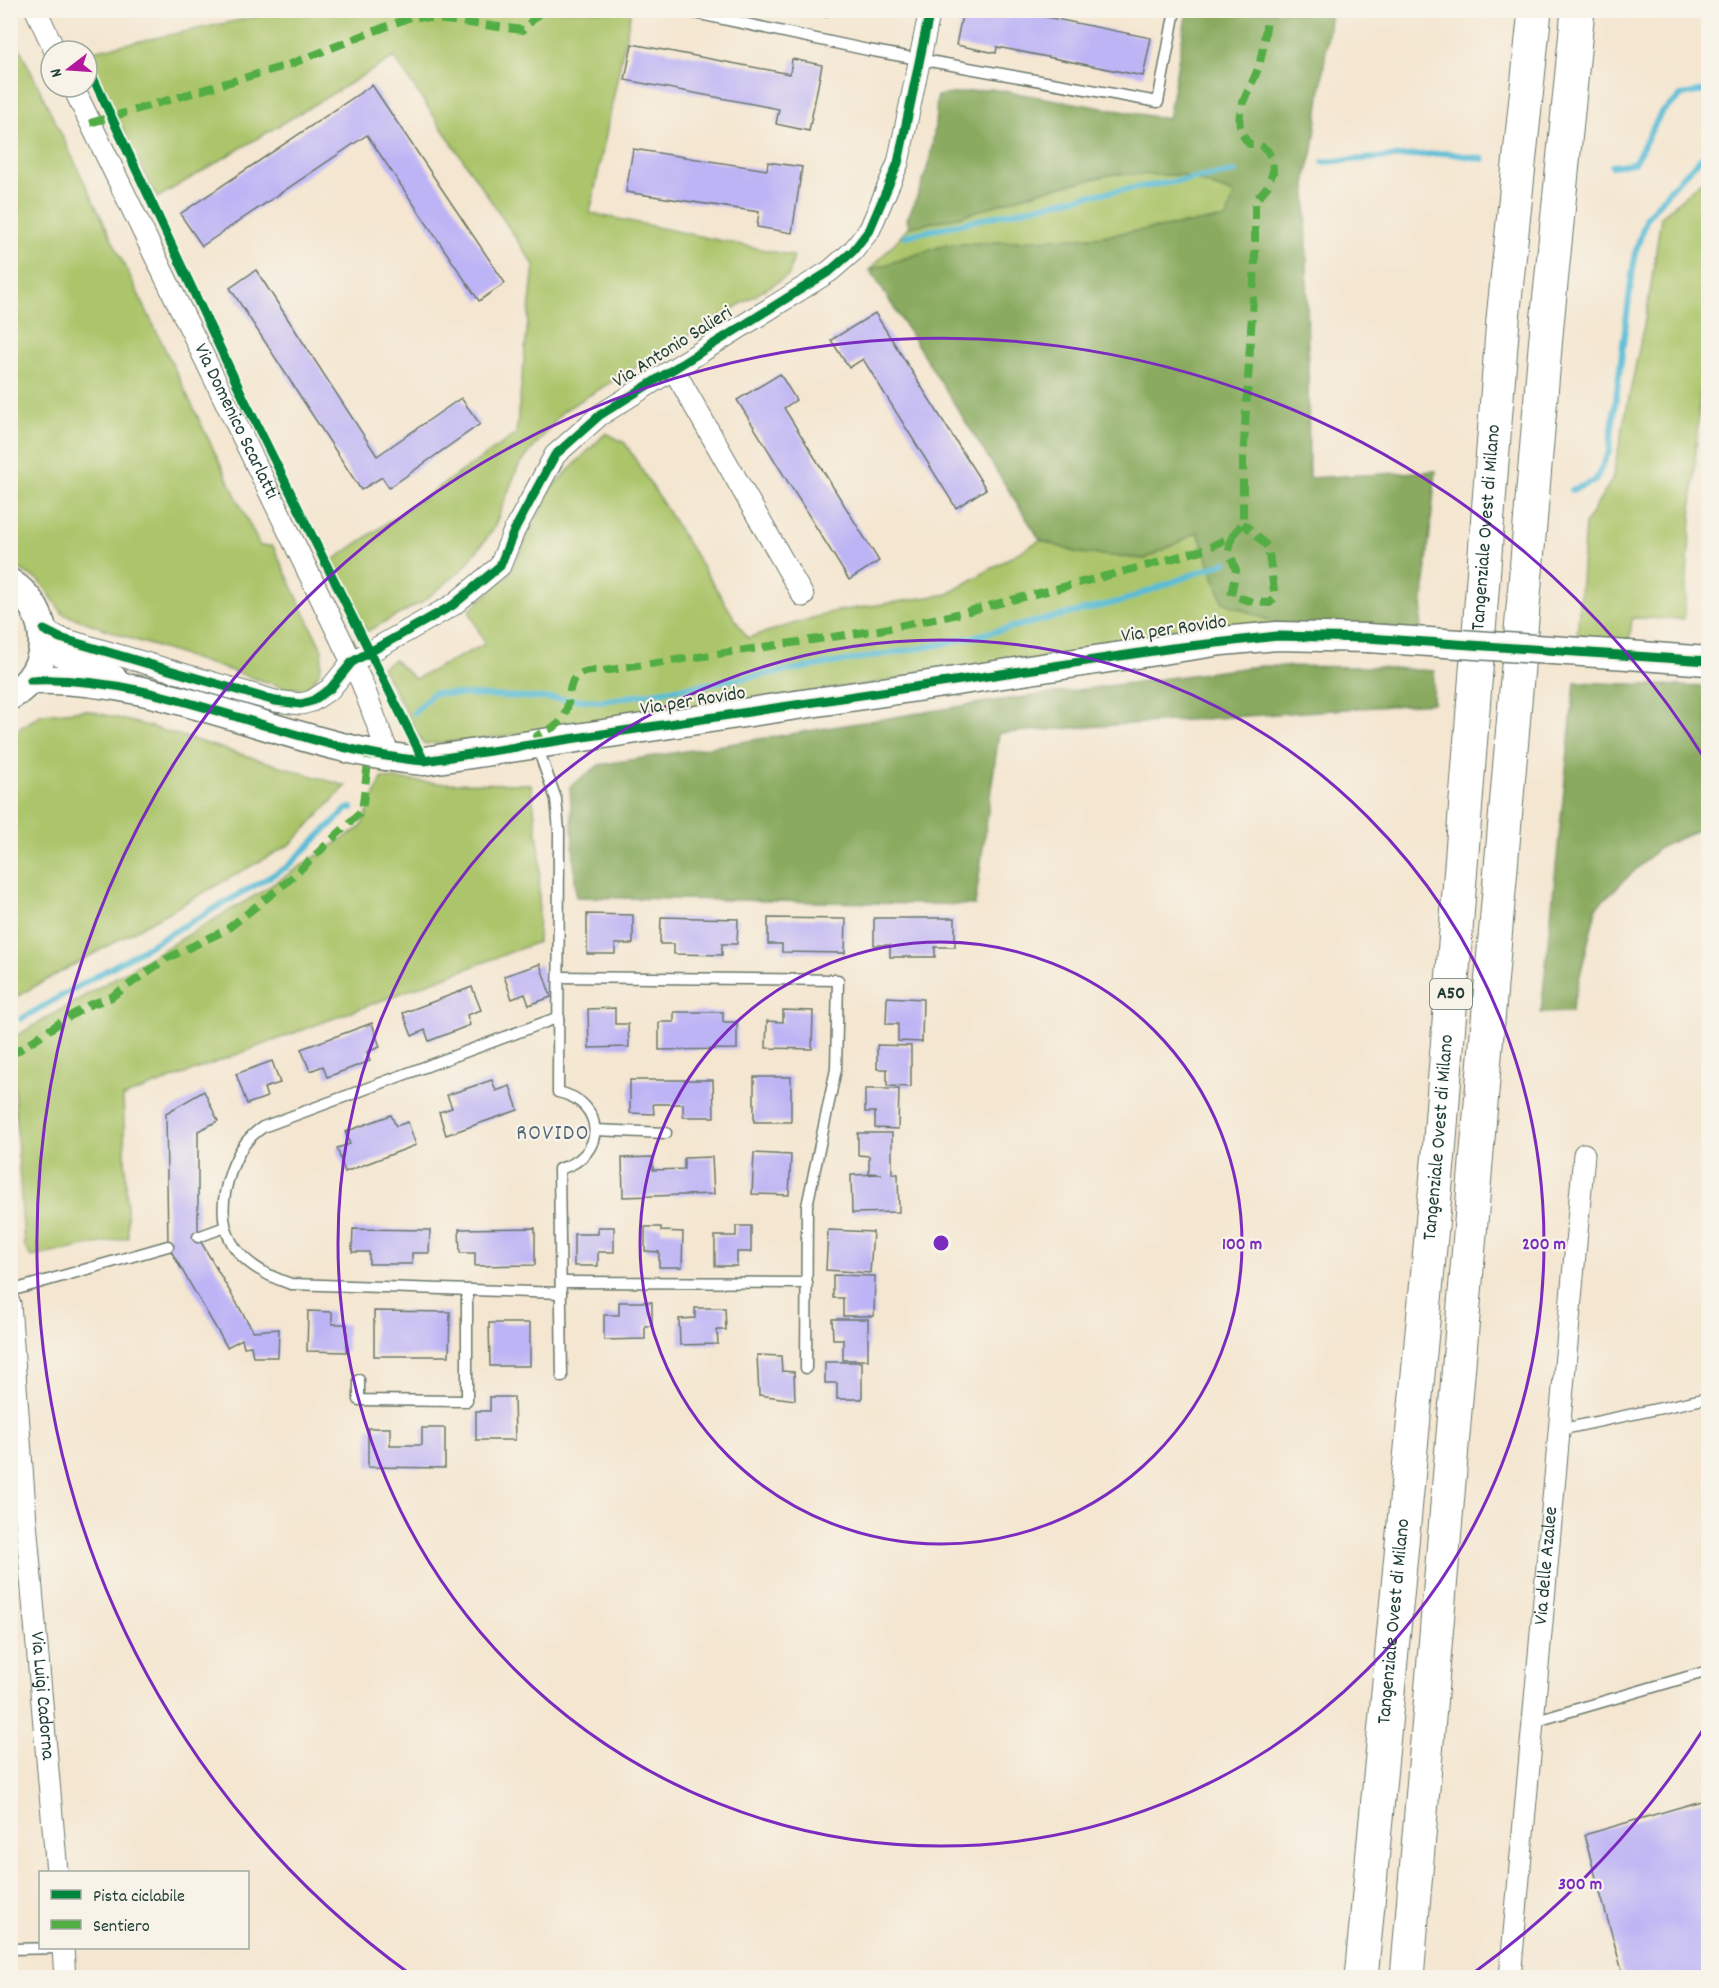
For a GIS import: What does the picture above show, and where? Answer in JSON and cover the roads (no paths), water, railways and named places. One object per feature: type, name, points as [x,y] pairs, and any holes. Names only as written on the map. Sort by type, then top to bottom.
[{"type":"highway","name":"Tangenziale Ovest di Milano","points":[[1361,1977],[1439,1152],[1503,319],[1535,10]]},
{"type":"highway","name":"Tangenziale Ovest di Milano","points":[[1407,1977],[1545,336],[1578,10]]},
{"type":"street","points":[[36,10],[49,39]]},
{"type":"street","name":"Via Antonio Salieri","points":[[352,662],[453,605],[500,567],[514,531],[555,455],[600,415],[830,271],[853,251],[870,229],[898,163],[930,10]]},
{"type":"street","name":"Via Domenico Scarlatti","points":[[79,99],[370,699],[390,759]]},
{"type":"street","points":[[674,370],[803,596]]},
{"type":"street","points":[[10,584],[22,591],[34,604],[44,635],[41,661],[16,692]]},
{"type":"street","points":[[44,635],[274,701],[292,703],[312,701],[339,680],[352,662]]},
{"type":"street","name":"Via per Rovido","points":[[44,635],[57,651],[136,690]]},
{"type":"street","name":"Via per Rovido","points":[[16,692],[75,681],[136,690],[344,749],[390,759],[424,761],[536,746],[689,720],[1222,641],[1277,636],[1368,638],[1708,661]]},
{"type":"street","name":"Via delle Azalee","points":[[1510,1977],[1584,1154]]},
{"type":"street","name":"Via Luigi Cadorna","points":[[10,1304],[18,1525],[57,1871]]},
{"type":"street","points":[[63,1949],[65,1977]]},
{"type":"lane","points":[[681,10],[920,59],[1158,102],[1175,10]]},
{"type":"lane","points":[[536,746],[552,786],[556,810],[560,897],[558,1092],[571,1095],[586,1105],[593,1117],[595,1130],[593,1143],[583,1158],[572,1166],[560,1169],[562,1377]]},
{"type":"lane","points":[[559,977],[838,980],[836,1069],[807,1206],[806,1368]]},
{"type":"lane","points":[[559,1017],[263,1127],[242,1146],[234,1162],[224,1201],[225,1227],[242,1256],[257,1270],[291,1284],[466,1290],[807,1283]]},
{"type":"lane","points":[[595,1130],[666,1133]]},
{"type":"lane","points":[[198,1237],[225,1227]]},
{"type":"lane","points":[[10,1292],[168,1246]]},
{"type":"lane","points":[[359,1380],[359,1400],[467,1401],[466,1290]]},
{"type":"lane","points":[[1559,1430],[1708,1398]]},
{"type":"lane","points":[[1533,1722],[1708,1671]]},
{"type":"lane","points":[[10,1949],[39,1948]]},
{"type":"waterway","points":[[1612,166],[1634,163],[1661,113],[1682,95],[1708,90]]},
{"type":"waterway","points":[[1572,490],[1595,481],[1609,452],[1635,253],[1647,217],[1672,187],[1708,151]]},
{"type":"waterway","points":[[1323,162],[1447,153],[1483,159]]},
{"type":"waterway","points":[[905,236],[1085,196],[1235,172]]},
{"type":"waterway","points":[[414,713],[433,693],[603,701],[938,645],[1122,601],[1226,562]]},
{"type":"waterway","points":[[21,1019],[287,867],[347,809],[352,808]]},
{"type":"district","name":"ROVIDO","points":[[553,1134]]}]
